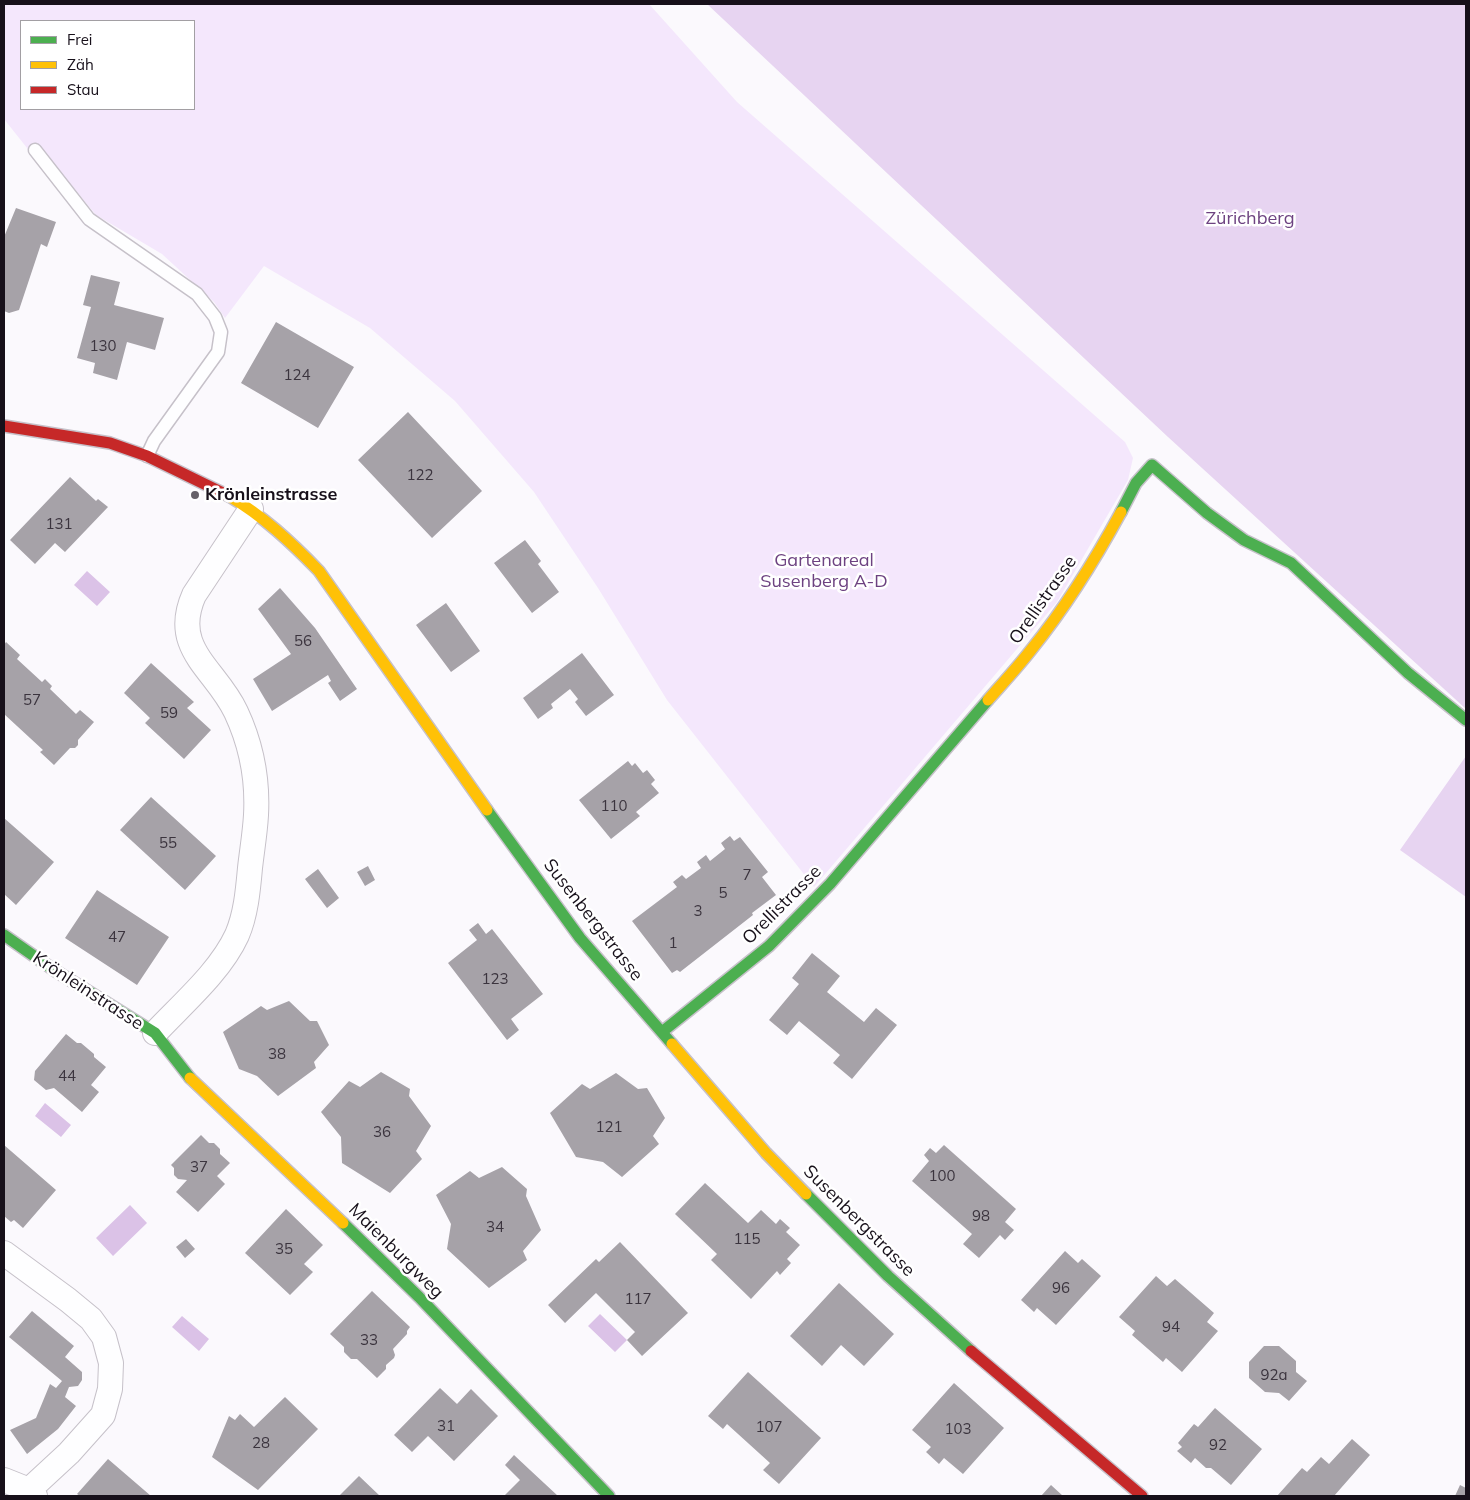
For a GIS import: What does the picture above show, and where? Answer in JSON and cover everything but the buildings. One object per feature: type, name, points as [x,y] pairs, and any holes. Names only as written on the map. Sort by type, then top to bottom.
[{"type":"street","name":"Susenbergstrasse","points":[[4,426],[110,443],[147,456],[204,482],[251,509],[291,542],[319,571],[438,742],[580,938],[766,1153],[888,1276],[960,1341],[1142,1496]]},
{"type":"street","name":"Orellistrasse","points":[[662,1032],[770,946],[830,884],[1031,650],[1076,587],[1109,534],[1136,483],[1152,465],[1207,513],[1244,540],[1291,563],[1408,674],[1466,720]]},
{"type":"street","name":"Krönleinstrasse","points":[[4,935],[54,970],[155,1033],[216,967],[237,934],[247,895],[256,807],[255,777],[244,730],[230,702],[192,648],[187,621],[189,607],[198,588],[251,509]]},
{"type":"street","name":"Maienburgweg","points":[[155,1033],[190,1078],[419,1297],[609,1496]]},
{"type":"street","points":[[4,1253],[91,1319],[104,1337],[111,1363],[110,1389],[103,1415],[69,1453],[32,1493],[4,1480]]},
{"type":"lane","points":[[35,150],[89,219],[198,294],[215,317],[221,332],[218,352],[154,441],[147,456]]},
{"type":"green space","name":"Gartenareal Susenberg A-D","points":[[4,4],[649,4],[737,102],[1125,442],[1133,458],[1128,480],[1057,602],[814,887],[667,700],[598,588],[534,492],[455,401],[370,328],[264,266],[225,318],[214,302],[162,254],[96,215],[40,148],[31,153],[4,119]]},
{"type":"green space","name":"Zürichberg","points":[[707,4],[1466,4],[1466,709],[1168,437]]},
{"type":"green space","points":[[1466,756],[1466,897],[1400,850]]},
{"type":"shaded area","points":[[87,571],[110,592],[97,606],[74,585]]},
{"type":"shaded area","points":[[45,1103],[71,1125],[61,1137],[35,1116]]},
{"type":"shaded area","points":[[130,1205],[147,1223],[113,1256],[96,1238]]},
{"type":"shaded area","points":[[600,1314],[627,1340],[615,1352],[588,1326]]},
{"type":"shaded area","points":[[182,1316],[209,1339],[199,1351],[172,1327]]},
{"type":"traffic: fast","points":[[1121,512],[1136,483],[1152,465],[1207,513],[1244,540],[1291,563],[1408,673],[1466,720]]},
{"type":"traffic: fast","points":[[662,1032],[769,946],[830,884],[988,700]]},
{"type":"traffic: fast","points":[[487,810],[580,938],[672,1044]]},
{"type":"traffic: fast","points":[[4,935],[54,970],[155,1033],[190,1078]]},
{"type":"traffic: fast","points":[[806,1194],[888,1276],[971,1351]]},
{"type":"traffic: fast","points":[[343,1223],[419,1297],[609,1496]]},
{"type":"traffic: slow","points":[[229,496],[276,530],[319,571],[487,810]]},
{"type":"traffic: slow","points":[[988,700],[1026,657],[1068,601],[1121,512]]},
{"type":"traffic: slow","points":[[672,1044],[766,1153],[806,1194]]},
{"type":"traffic: slow","points":[[190,1078],[343,1223]]},
{"type":"traffic: jam","points":[[4,426],[110,443],[147,456],[229,496]]},
{"type":"traffic: jam","points":[[971,1351],[1142,1496]]},
{"type":"place","name":"Krönleinstrasse","points":[[195,495]]}]
